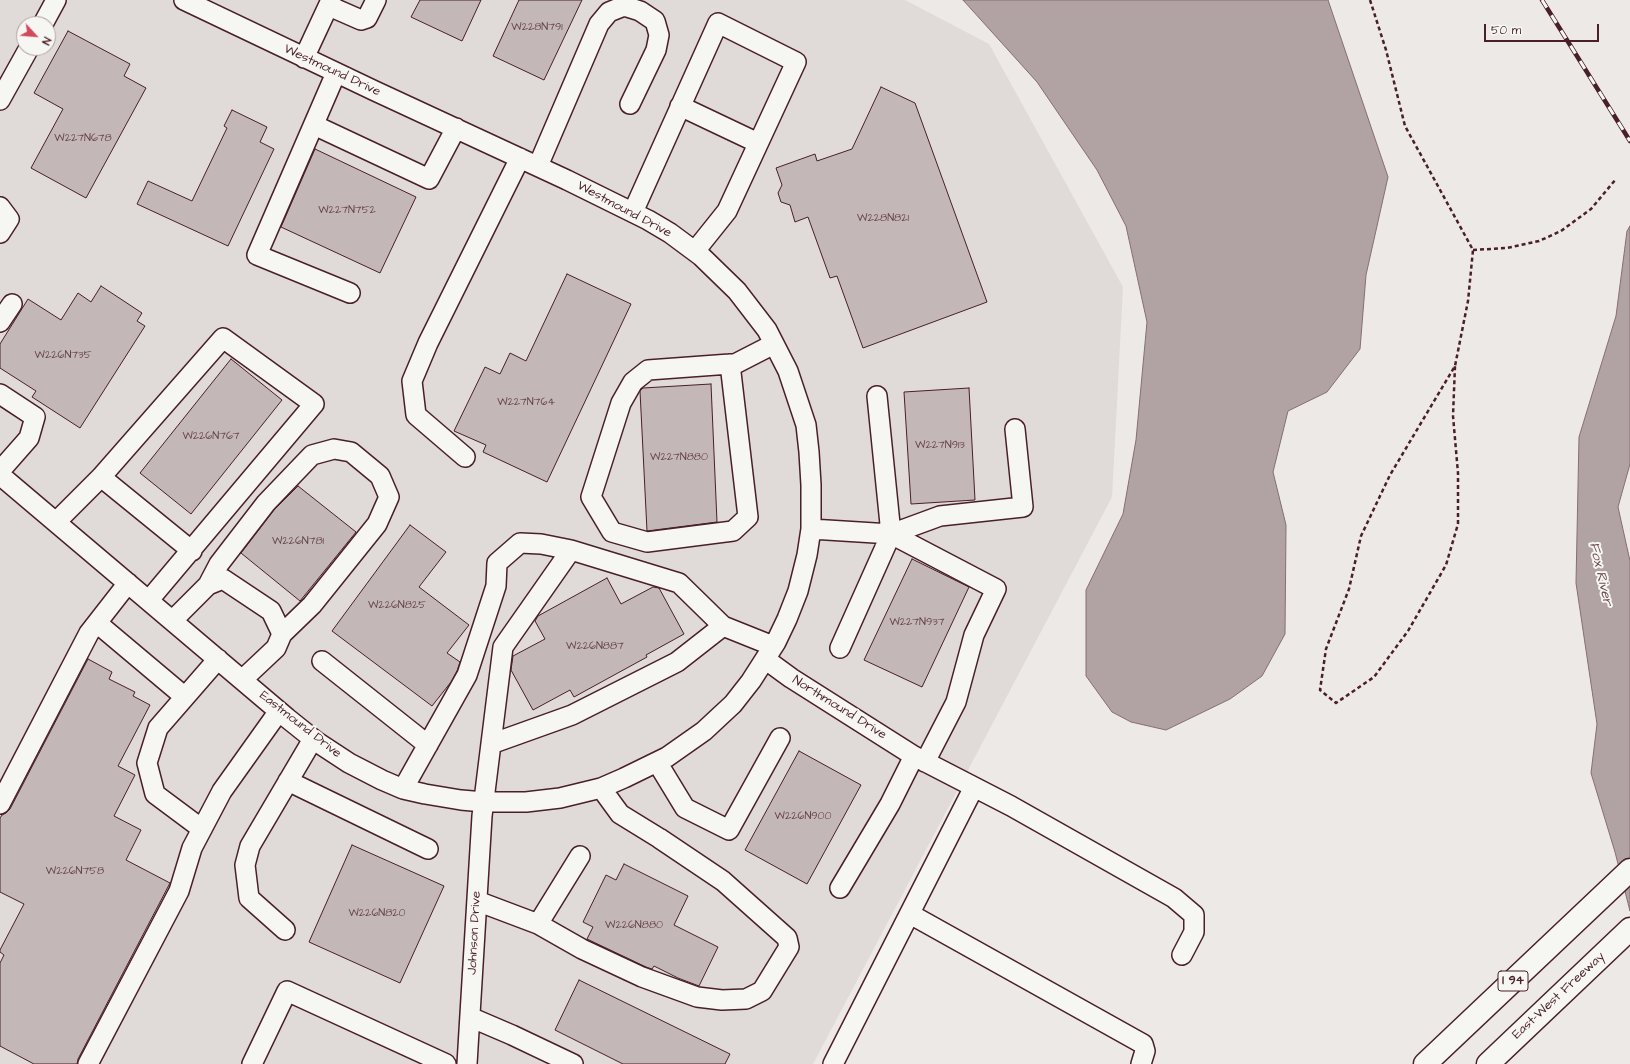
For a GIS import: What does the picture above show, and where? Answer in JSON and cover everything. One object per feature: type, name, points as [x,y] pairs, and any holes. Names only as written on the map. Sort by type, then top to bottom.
[{"type":"highway","name":"I 94","points":[[1425,1064],[1630,870]]},
{"type":"highway","name":"East-West Freeway","points":[[1488,1064],[1630,929]]},
{"type":"street","points":[[47,16],[56,0]]},
{"type":"street","points":[[304,58],[330,3],[361,20],[367,18],[376,0]]},
{"type":"street","name":"Westmound Drive","points":[[193,2],[304,58],[538,166],[633,212],[670,233],[695,251],[737,290],[767,330],[788,371],[806,425],[809,452],[811,529],[807,555],[798,591],[787,619],[769,653]]},
{"type":"street","points":[[538,166],[599,24],[609,12],[624,6],[640,11],[655,21],[659,35],[656,50],[630,104]]},
{"type":"street","points":[[633,212],[718,22],[796,62],[727,210],[695,251]]},
{"type":"street","points":[[0,100],[25,56]]},
{"type":"street","points":[[336,73],[257,255],[350,293]]},
{"type":"street","points":[[680,106],[758,143]]},
{"type":"street","points":[[314,125],[429,179],[456,128]]},
{"type":"street","points":[[465,457],[416,415],[412,381],[428,343],[520,158]]},
{"type":"street","points":[[0,207],[9,219],[0,234]]},
{"type":"street","points":[[0,322],[12,304]]},
{"type":"street","points":[[56,522],[101,477],[223,338],[314,404],[192,551],[149,600]]},
{"type":"street","points":[[730,364],[748,517],[733,532],[647,542],[612,532],[591,497],[621,403],[634,382],[648,370],[730,364],[735,364],[774,344]]},
{"type":"street","points":[[0,394],[34,417],[28,438],[0,471]]},
{"type":"street","points":[[840,648],[891,534],[877,396]]},
{"type":"street","points":[[811,529],[891,534],[940,516],[1023,507],[1015,429]]},
{"type":"street","points":[[173,620],[208,585],[219,564],[266,503],[312,455],[334,449],[351,452],[380,476],[389,497],[377,524],[312,605],[282,634],[276,648],[242,680]]},
{"type":"street","name":"Eastmound Drive","points":[[0,475],[313,739],[349,763],[382,780],[425,794],[484,802],[526,802],[560,798],[601,788],[658,762],[704,731],[733,704],[751,681],[769,653]]},
{"type":"street","points":[[101,477],[192,551]]},
{"type":"street","points":[[840,888],[890,804],[956,702],[974,636],[996,589],[891,534]]},
{"type":"street","points":[[404,788],[467,675],[496,586],[497,563],[520,543],[541,544],[571,550],[679,583],[724,626],[677,662],[579,712],[491,744]]},
{"type":"street","name":"Johnson Drive","points":[[467,1064],[484,802],[503,647],[571,550]]},
{"type":"street","points":[[208,585],[223,580],[259,603],[271,611],[282,634]]},
{"type":"street","points":[[0,804],[89,633],[128,583]]},
{"type":"street","points":[[97,623],[185,698]]},
{"type":"street","name":"Northmound Drive","points":[[724,626],[769,653],[791,678],[919,759],[1011,806],[1174,898],[1194,915],[1194,932],[1182,955]]},
{"type":"street","points":[[202,830],[155,794],[147,763],[158,728],[218,659]]},
{"type":"street","points":[[322,661],[428,745]]},
{"type":"street","points":[[88,1064],[179,891],[192,848],[222,791],[279,711]]},
{"type":"street","points":[[658,762],[685,808],[729,830],[780,738]]},
{"type":"street","points":[[285,930],[250,898],[245,865],[250,846],[313,739]]},
{"type":"street","points":[[288,781],[428,849]]},
{"type":"street","points":[[833,1064],[974,787]]},
{"type":"street","points":[[477,901],[538,924],[582,949],[642,977],[696,997],[722,1000],[746,999],[762,991],[788,947],[788,938],[723,881],[620,814],[601,788]]},
{"type":"street","points":[[538,924],[580,856]]},
{"type":"street","points":[[910,914],[1143,1044],[1145,1051],[1141,1064]]},
{"type":"street","points":[[252,1064],[287,991],[446,1064]]},
{"type":"street","points":[[470,1017],[573,1064]]},
{"type":"path","points":[[1370,0],[1386,50],[1405,126],[1473,250],[1468,301],[1455,366],[1453,416],[1458,473],[1458,524],[1446,565],[1408,631],[1374,677],[1336,703],[1320,690],[1326,649],[1349,589],[1361,536],[1390,475],[1455,366]]},
{"type":"path","points":[[1473,250],[1513,247],[1539,241],[1561,231],[1591,208],[1616,179]]},
{"type":"shaded area","points":[[0,0],[905,0],[989,44],[1123,287],[1112,497],[813,1064],[0,1064]]},
{"type":"water","points":[[963,0],[1328,0],[1388,177],[1366,275],[1360,349],[1327,392],[1288,411],[1273,472],[1286,525],[1285,634],[1262,676],[1230,699],[1166,730],[1131,722],[1112,712],[1086,676],[1086,590],[1123,514],[1136,440],[1147,322],[1126,226],[1097,170],[1037,82]]},
{"type":"water","name":"Fox River","points":[[1630,226],[1630,464],[1618,507],[1630,561],[1630,911],[1615,852],[1591,773],[1597,724],[1576,583],[1579,437],[1616,316],[1627,231]]},
{"type":"building","points":[[420,0],[481,0],[462,41],[411,17]]},
{"type":"building","points":[[519,0],[582,0],[544,80],[493,56]]},
{"type":"building","points":[[68,31],[130,64],[124,76],[146,88],[86,198],[31,168],[63,109],[34,93],[54,56],[56,56],[56,53]]},
{"type":"building","points":[[881,87],[915,103],[987,302],[863,348],[837,276],[830,278],[808,217],[795,222],[790,205],[781,202],[778,193],[782,185],[776,168],[815,154],[817,161],[852,149]]},
{"type":"building","points":[[232,110],[267,127],[260,142],[274,149],[228,246],[137,204],[148,181],[192,201],[227,128],[224,126]]},
{"type":"building","points":[[315,149],[416,197],[380,273],[281,227]]},
{"type":"building","points":[[567,274],[631,304],[547,482],[483,452],[486,445],[454,431],[485,367],[500,374],[510,353],[526,361]]},
{"type":"building","points":[[101,286],[142,313],[137,321],[145,326],[80,428],[32,397],[36,391],[0,368],[0,344],[28,299],[61,320],[78,293],[91,302]]},
{"type":"building","points":[[231,359],[282,400],[191,514],[140,473]]},
{"type":"building","points":[[711,384],[717,522],[647,531],[640,391],[643,388]]},
{"type":"building","points":[[969,388],[975,500],[911,504],[904,392]]},
{"type":"building","points":[[298,486],[356,532],[300,601],[241,553],[274,510]]},
{"type":"building","points":[[410,525],[446,552],[419,587],[469,625],[447,653],[460,662],[451,682],[432,706],[332,631]]},
{"type":"building","points":[[912,559],[969,587],[922,687],[864,660]]},
{"type":"building","points":[[607,578],[621,604],[653,587],[659,588],[684,634],[646,655],[647,657],[574,697],[570,690],[533,710],[511,670],[513,656],[545,639],[535,621],[538,616]]},
{"type":"building","points":[[88,659],[112,672],[109,679],[135,692],[133,696],[150,705],[118,766],[135,775],[114,816],[141,830],[126,860],[170,883],[78,1059],[77,1064],[34,1064],[0,1046],[0,963],[4,955],[0,952],[0,950],[24,904],[0,892],[0,818],[10,809]]},
{"type":"building","points":[[799,751],[861,785],[807,884],[745,850]]},
{"type":"building","points":[[352,845],[444,886],[400,983],[309,942]]},
{"type":"building","points":[[624,864],[688,896],[674,925],[718,947],[699,986],[678,978],[654,966],[652,969],[646,967],[587,939],[593,927],[583,922],[606,875],[616,880]]},
{"type":"building","points":[[579,980],[730,1054],[725,1064],[623,1064],[555,1030]]},
{"type":"railway","points":[[1542,0],[1630,141]]}]
